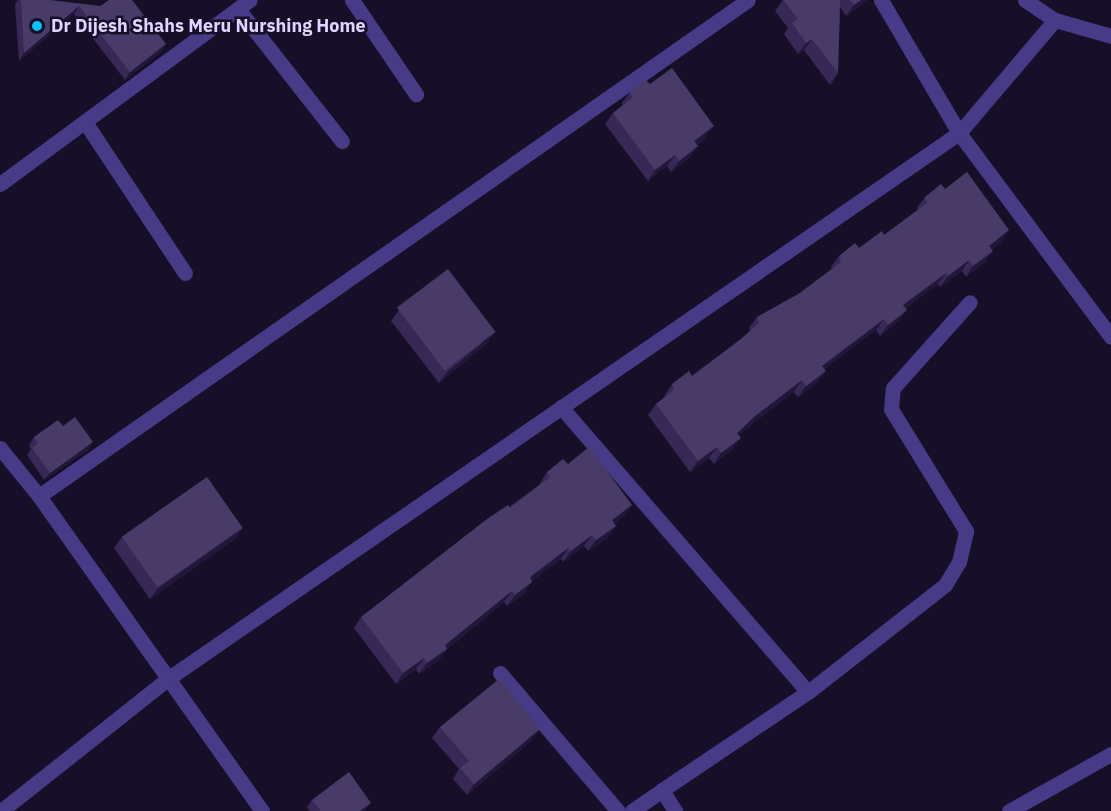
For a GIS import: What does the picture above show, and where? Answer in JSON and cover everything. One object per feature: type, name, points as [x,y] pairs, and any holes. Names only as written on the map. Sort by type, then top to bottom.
[{"type":"street","points":[[352,0],[416,94]]},
{"type":"street","points":[[39,496],[748,0]]},
{"type":"street","points":[[881,0],[959,132],[1111,337]]},
{"type":"street","points":[[1025,0],[1055,20],[1111,36]]},
{"type":"street","points":[[0,184],[244,5],[342,141]]},
{"type":"street","points":[[1,811],[166,680],[959,132],[1055,20]]},
{"type":"street","points":[[85,122],[185,273]]},
{"type":"street","points":[[632,811],[808,692],[945,585],[959,562],[966,531],[891,409],[892,388],[970,302]]},
{"type":"street","points":[[561,407],[808,692]]},
{"type":"street","points":[[0,448],[39,496],[166,680],[262,811]]},
{"type":"street","points":[[500,673],[618,811]]},
{"type":"street","points":[[1009,811],[1110,756]]},
{"type":"street","points":[[662,790],[675,811]]},
{"type":"building","points":[[21,0],[49,0],[100,6],[109,0],[132,0],[166,44],[130,72],[79,6],[24,53]]},
{"type":"building","points":[[783,0],[840,0],[838,73],[812,39],[806,43],[792,23],[798,19]]},
{"type":"building","points":[[850,0],[861,0],[854,5]]},
{"type":"building","points":[[672,68],[714,126],[694,141],[698,146],[679,161],[675,155],[655,170],[613,113],[632,98],[630,92],[646,80],[650,84]]},
{"type":"building","points":[[967,172],[1009,230],[989,246],[993,251],[973,266],[969,260],[948,276],[946,273],[903,305],[907,310],[888,325],[884,319],[822,366],[826,371],[806,386],[802,380],[755,416],[737,433],[741,438],[721,453],[717,447],[698,461],[656,404],[674,390],[672,384],[689,371],[692,376],[759,323],[757,317],[800,293],[841,262],[839,256],[855,243],[859,248],[882,231],[884,235],[927,203],[925,197],[941,184],[945,189]]},
{"type":"building","points":[[448,269],[496,332],[444,371],[397,308]]},
{"type":"building","points":[[75,417],[93,442],[50,473],[32,448],[38,443],[34,437],[58,420],[63,426]]},
{"type":"building","points":[[589,447],[632,505],[612,520],[616,526],[596,540],[592,535],[571,551],[568,548],[530,577],[532,582],[515,595],[512,591],[445,645],[447,649],[427,663],[424,658],[403,673],[361,617],[487,519],[508,505],[510,508],[550,477],[547,472],[563,459],[568,464]]},
{"type":"building","points":[[207,477],[243,528],[157,587],[122,537]]},
{"type":"building","points":[[499,679],[540,729],[474,784],[460,768],[469,761],[440,727]]},
{"type":"building","points":[[349,772],[371,803],[360,811],[320,811],[312,800]]},
{"type":"place","name":"Dr Dijesh Shahs Meru Nurshing Home","points":[[37,26]]}]
